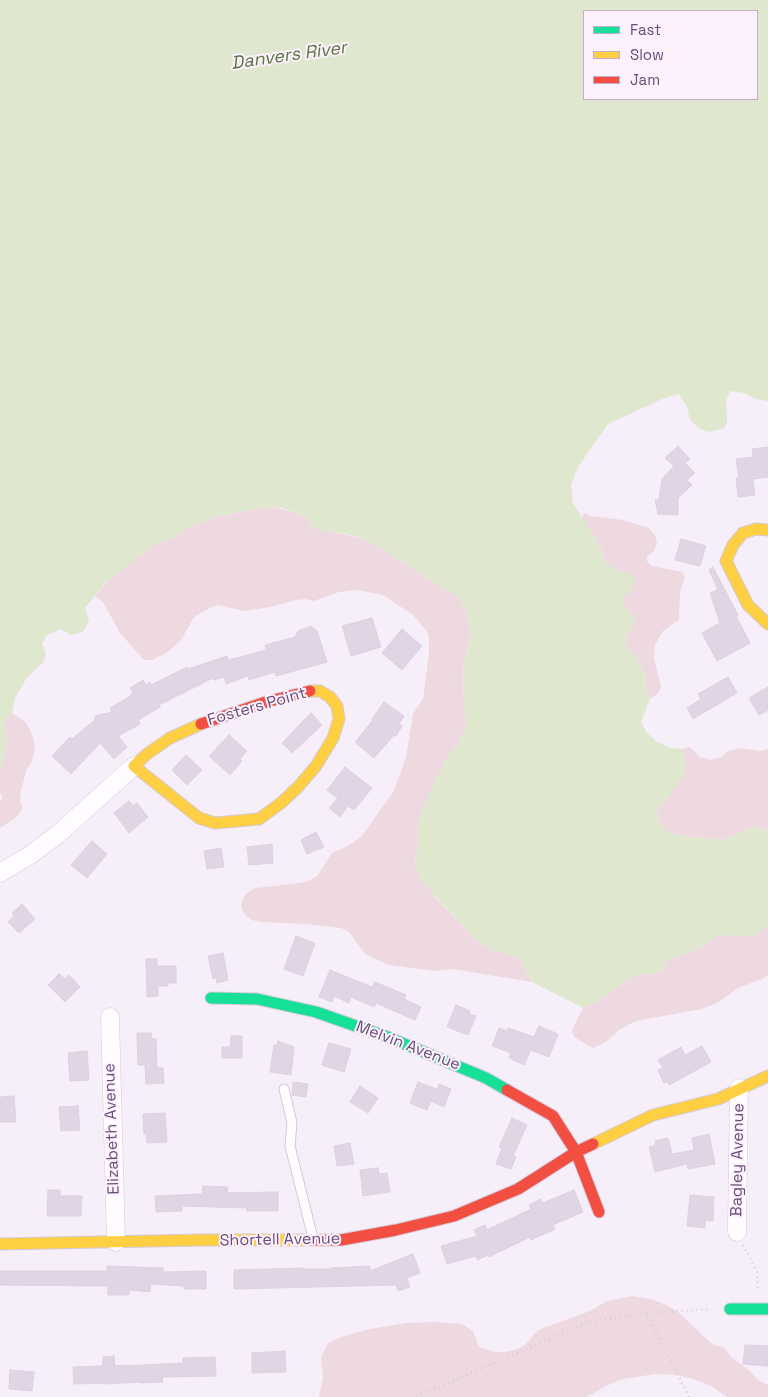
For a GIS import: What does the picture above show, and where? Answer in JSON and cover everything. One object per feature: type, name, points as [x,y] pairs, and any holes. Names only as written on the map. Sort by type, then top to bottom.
[{"type":"street","points":[[768,530],[756,529],[742,534],[733,545],[726,561],[748,604],[768,624]]},
{"type":"street","name":"Fosters Point","points":[[0,873],[30,855],[57,835],[134,766],[170,738],[200,724],[266,702],[310,691],[320,691],[330,697],[337,706],[339,719],[333,738],[316,766],[281,803],[259,819],[216,823],[199,818],[134,766]]},
{"type":"street","name":"Melvin Avenue","points":[[211,998],[258,999],[316,1012],[390,1038],[486,1078],[553,1116],[576,1152],[599,1212]]},
{"type":"street","name":"Elizabeth Avenue","points":[[110,1017],[116,1242]]},
{"type":"street","name":"Shortell Avenue","points":[[0,1244],[201,1240],[340,1240],[454,1216],[518,1189],[576,1152],[653,1115],[718,1099],[768,1076]]},
{"type":"street","name":"Bagley Avenue","points":[[737,1232],[739,1088]]},
{"type":"street","points":[[730,1309],[764,1309]]},
{"type":"lane","points":[[284,1089],[292,1123],[290,1146],[313,1241]]},
{"type":"path","points":[[737,1232],[757,1272],[764,1309]]},
{"type":"path","points":[[416,1397],[588,1322],[646,1313],[701,1309]]},
{"type":"path","points":[[646,1313],[689,1397]]},
{"type":"shaded area","points":[[274,507],[301,514],[308,519],[312,527],[365,539],[440,587],[457,595],[466,610],[471,637],[464,663],[463,681],[466,726],[459,742],[448,756],[418,822],[418,849],[415,858],[434,896],[478,942],[493,950],[519,957],[532,982],[452,969],[434,971],[389,965],[365,954],[349,932],[341,928],[260,922],[252,920],[245,915],[241,906],[248,892],[256,888],[301,883],[317,876],[332,853],[348,846],[362,836],[393,792],[406,758],[413,714],[423,699],[429,654],[429,637],[413,615],[383,595],[357,590],[339,592],[314,601],[296,600],[244,611],[218,605],[194,617],[181,640],[168,652],[152,660],[144,660],[120,633],[103,602],[95,596],[112,576],[156,543],[173,538],[187,528],[213,518],[248,510]]},
{"type":"shaded area","points":[[584,513],[591,516],[623,520],[649,528],[655,535],[657,544],[653,552],[647,557],[647,561],[652,566],[682,572],[685,577],[680,592],[679,620],[663,631],[655,645],[654,659],[661,687],[658,693],[650,699],[644,687],[646,678],[637,659],[626,647],[625,639],[634,625],[634,619],[625,607],[622,597],[626,572],[616,570],[604,561],[601,548],[582,519]]},
{"type":"shaded area","points":[[12,713],[25,722],[29,728],[35,749],[32,761],[26,771],[21,791],[20,801],[23,807],[18,816],[0,828],[0,801],[3,798],[0,793],[0,771],[8,740],[3,723]]},
{"type":"shaded area","points":[[690,747],[700,757],[711,760],[721,757],[728,751],[741,748],[759,751],[768,749],[768,830],[752,827],[734,836],[720,840],[667,832],[656,812],[685,765],[683,749]]},
{"type":"shaded area","points":[[768,926],[768,975],[764,978],[738,988],[717,1003],[702,1009],[636,1021],[619,1030],[606,1042],[593,1048],[574,1037],[572,1030],[583,1008],[597,1001],[637,974],[656,974],[668,960],[696,950],[719,935],[756,935]]},
{"type":"shaded area","points":[[633,1296],[654,1300],[677,1311],[712,1344],[724,1348],[731,1357],[749,1370],[758,1380],[768,1385],[768,1397],[727,1397],[711,1386],[693,1379],[677,1375],[656,1374],[623,1379],[587,1397],[319,1397],[323,1377],[321,1358],[328,1343],[344,1336],[370,1329],[407,1323],[462,1324],[473,1331],[479,1347],[494,1352],[505,1352],[525,1345],[538,1330],[590,1311],[607,1301]]},
{"type":"water","name":"Danvers River","points":[[0,0],[768,0],[768,401],[756,399],[744,393],[730,391],[726,400],[727,422],[724,428],[709,432],[700,429],[692,422],[687,407],[679,394],[662,399],[608,424],[578,467],[571,485],[573,503],[601,548],[604,561],[616,570],[626,572],[634,577],[633,589],[622,598],[625,607],[634,619],[634,625],[625,639],[626,647],[637,659],[646,678],[644,687],[650,699],[641,722],[647,733],[657,742],[671,748],[683,749],[684,776],[656,812],[659,820],[667,832],[720,840],[734,836],[752,827],[768,830],[768,926],[756,935],[719,935],[696,950],[668,960],[656,974],[637,974],[597,1001],[583,1008],[532,982],[519,957],[493,950],[478,942],[435,896],[414,866],[418,849],[418,822],[421,813],[439,772],[459,742],[466,726],[463,681],[464,663],[471,637],[466,610],[457,595],[440,587],[365,539],[312,527],[308,519],[301,514],[283,508],[274,507],[248,510],[213,518],[187,528],[173,538],[156,543],[106,582],[85,608],[89,620],[82,632],[71,635],[60,629],[47,635],[42,644],[46,653],[44,661],[26,679],[15,698],[12,713],[3,723],[8,740],[0,771]]},
{"type":"building","points":[[678,446],[690,459],[685,463],[695,473],[687,480],[692,485],[678,498],[678,515],[658,514],[655,500],[659,500],[662,479],[674,466],[665,458]]},
{"type":"building","points":[[768,447],[768,477],[753,479],[755,495],[738,497],[736,478],[739,478],[736,459],[753,457],[752,449]]},
{"type":"building","points":[[681,539],[706,546],[700,566],[675,560]]},
{"type":"building","points":[[713,567],[750,643],[717,661],[702,633],[720,623],[710,593],[718,590],[709,570]]},
{"type":"building","points":[[372,618],[381,647],[351,656],[342,626]]},
{"type":"building","points":[[311,626],[317,631],[327,662],[276,676],[275,672],[249,680],[248,676],[226,684],[224,677],[214,680],[213,678],[159,705],[160,707],[138,720],[140,724],[118,736],[127,747],[114,759],[100,743],[71,774],[52,756],[70,737],[72,739],[95,720],[95,716],[112,712],[110,708],[131,696],[133,693],[130,688],[143,680],[146,685],[150,682],[151,685],[187,667],[188,669],[227,656],[229,660],[266,650],[265,645],[295,637],[298,631]]},
{"type":"building","points":[[402,629],[422,646],[402,670],[382,653]]},
{"type":"building","points":[[728,677],[737,693],[693,719],[687,708],[701,699],[698,694]]},
{"type":"building","points":[[768,687],[768,710],[759,715],[749,698]]},
{"type":"building","points":[[384,702],[404,716],[399,724],[402,726],[396,736],[394,735],[374,758],[355,742],[373,720]]},
{"type":"building","points":[[311,713],[322,725],[292,753],[282,743]]},
{"type":"building","points":[[229,735],[247,751],[240,759],[242,761],[230,775],[209,756]]},
{"type":"building","points":[[186,755],[202,770],[187,785],[172,770]]},
{"type":"building","points":[[345,767],[372,788],[354,810],[348,806],[340,817],[329,808],[338,798],[327,790]]},
{"type":"building","points":[[129,801],[133,806],[137,803],[148,817],[129,833],[114,813]]},
{"type":"building","points":[[316,832],[324,847],[307,854],[301,840]]},
{"type":"building","points":[[92,841],[107,854],[87,878],[71,865]]},
{"type":"building","points":[[272,844],[273,863],[249,865],[247,847]]},
{"type":"building","points":[[221,848],[224,867],[207,869],[204,851]]},
{"type":"building","points":[[22,904],[35,919],[19,933],[8,922],[14,916],[12,913]]},
{"type":"building","points":[[296,936],[315,943],[303,976],[284,969]]},
{"type":"building","points":[[223,953],[228,980],[217,983],[216,978],[213,979],[208,956]]},
{"type":"building","points":[[146,959],[157,959],[157,966],[176,966],[176,983],[168,983],[168,986],[158,986],[158,996],[147,997]]},
{"type":"building","points":[[330,970],[372,987],[375,982],[406,995],[404,999],[421,1007],[415,1020],[376,1003],[374,1007],[351,997],[349,1003],[334,996],[332,1002],[319,997]]},
{"type":"building","points":[[59,974],[65,979],[69,975],[80,987],[65,1002],[48,985]]},
{"type":"building","points":[[456,1005],[470,1011],[469,1014],[476,1016],[468,1035],[447,1027]]},
{"type":"building","points":[[539,1026],[558,1034],[549,1057],[531,1050],[524,1065],[509,1058],[511,1053],[492,1046],[499,1028],[507,1031],[508,1028],[534,1037]]},
{"type":"building","points":[[137,1033],[151,1033],[152,1039],[156,1039],[157,1068],[163,1068],[164,1083],[146,1084],[145,1065],[138,1065]]},
{"type":"building","points":[[231,1036],[242,1036],[242,1058],[222,1058],[222,1047],[230,1047]]},
{"type":"building","points":[[278,1041],[294,1047],[291,1075],[270,1072],[274,1045],[277,1045]]},
{"type":"building","points":[[329,1043],[351,1049],[344,1072],[322,1065]]},
{"type":"building","points":[[702,1046],[711,1062],[669,1085],[667,1081],[664,1083],[658,1070],[663,1068],[658,1060],[681,1047],[685,1055]]},
{"type":"building","points":[[87,1051],[89,1080],[70,1081],[68,1053]]},
{"type":"building","points":[[293,1082],[308,1084],[306,1097],[292,1095]]},
{"type":"building","points":[[418,1082],[437,1089],[439,1084],[451,1089],[444,1107],[431,1101],[427,1110],[410,1103]]},
{"type":"building","points":[[360,1086],[378,1098],[368,1113],[350,1102]]},
{"type":"building","points":[[14,1096],[16,1122],[0,1122],[0,1097]]},
{"type":"building","points":[[78,1106],[80,1130],[61,1131],[59,1107]]},
{"type":"building","points":[[165,1113],[167,1142],[147,1143],[146,1134],[144,1134],[143,1114]]},
{"type":"building","points":[[512,1118],[527,1125],[513,1156],[516,1157],[511,1169],[496,1164],[502,1148],[499,1147]]},
{"type":"building","points":[[709,1134],[715,1164],[688,1169],[687,1164],[655,1172],[649,1147],[656,1145],[655,1141],[668,1138],[672,1154],[694,1150],[692,1138]]},
{"type":"building","points":[[350,1143],[354,1164],[337,1166],[334,1146]]},
{"type":"building","points":[[378,1168],[379,1174],[387,1173],[390,1192],[363,1196],[360,1170]]},
{"type":"building","points":[[203,1186],[228,1187],[227,1193],[278,1192],[278,1211],[247,1211],[247,1208],[182,1206],[182,1211],[156,1212],[155,1196],[202,1194]]},
{"type":"building","points":[[48,1190],[60,1190],[60,1196],[82,1196],[81,1216],[47,1216]]},
{"type":"building","points":[[574,1190],[583,1212],[553,1225],[555,1229],[531,1240],[530,1237],[489,1257],[488,1255],[478,1260],[476,1256],[447,1264],[441,1246],[477,1236],[474,1230],[485,1225],[487,1230],[531,1209],[529,1205],[541,1199],[543,1203]]},
{"type":"building","points":[[690,1195],[714,1197],[713,1221],[705,1220],[705,1228],[687,1226]]},
{"type":"building","points":[[413,1254],[420,1273],[407,1278],[410,1287],[398,1291],[396,1285],[234,1289],[234,1270],[330,1269],[370,1266],[370,1271]]},
{"type":"building","points":[[107,1266],[163,1268],[163,1272],[206,1271],[206,1289],[184,1289],[184,1286],[151,1284],[150,1292],[129,1290],[129,1295],[108,1295],[108,1286],[0,1285],[0,1271],[107,1271]]},
{"type":"building","points":[[745,1345],[768,1346],[768,1366],[743,1364]]},
{"type":"building","points":[[285,1351],[286,1372],[252,1373],[252,1353]]},
{"type":"building","points":[[114,1356],[115,1366],[183,1363],[183,1358],[215,1357],[216,1376],[162,1377],[163,1382],[74,1384],[73,1367],[103,1366],[103,1357]]},
{"type":"building","points":[[10,1370],[34,1372],[32,1391],[9,1389]]},
{"type":"traffic: fast","points":[[211,998],[257,999],[316,1012],[390,1038],[486,1078],[507,1090]]},
{"type":"traffic: fast","points":[[730,1309],[768,1309]]},
{"type":"traffic: slow","points":[[768,530],[756,529],[743,533],[733,545],[726,561],[748,605],[768,624]]},
{"type":"traffic: slow","points":[[201,724],[170,738],[134,766],[199,818],[215,823],[259,819],[281,803],[298,787],[316,766],[333,738],[339,719],[337,706],[330,697],[320,691],[310,691]]},
{"type":"traffic: slow","points":[[593,1144],[653,1115],[718,1099],[768,1076]]},
{"type":"traffic: slow","points":[[0,1244],[313,1240]]},
{"type":"traffic: jam","points":[[201,724],[266,702],[310,691]]},
{"type":"traffic: jam","points":[[507,1090],[553,1116],[576,1152],[599,1212]]},
{"type":"traffic: jam","points":[[313,1240],[341,1240],[396,1230],[454,1216],[518,1189],[576,1152],[593,1144]]}]
